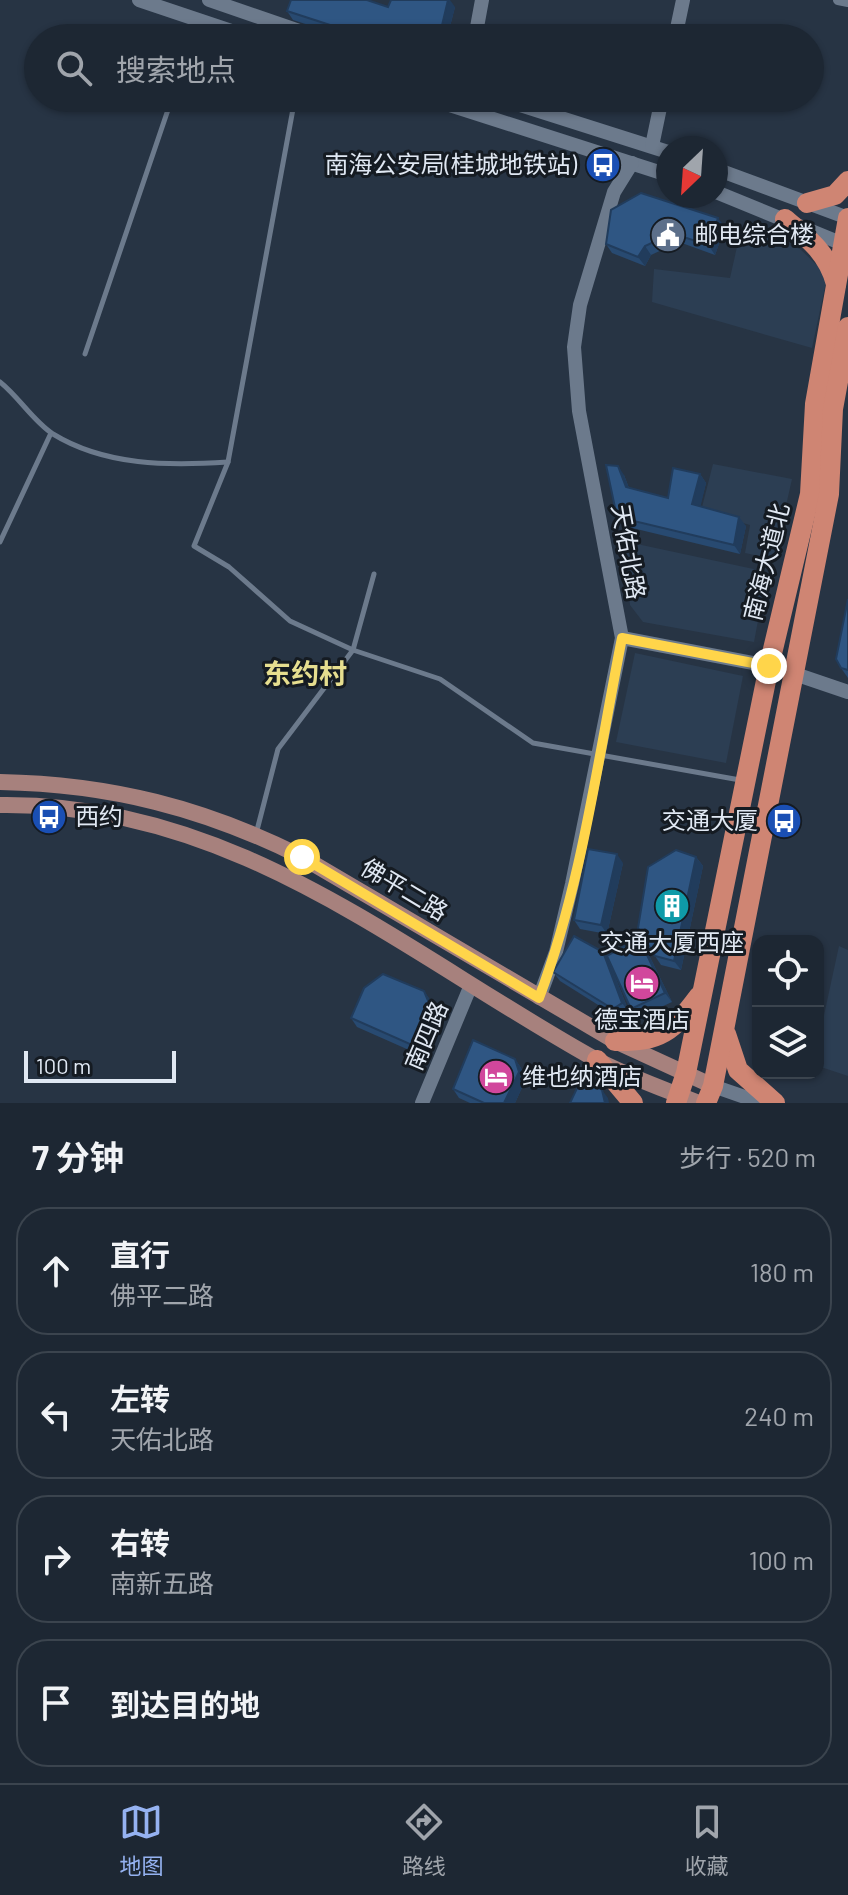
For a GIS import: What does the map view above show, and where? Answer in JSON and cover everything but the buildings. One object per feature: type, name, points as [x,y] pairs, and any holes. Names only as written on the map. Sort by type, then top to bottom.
[{"type":"highway","points":[[807,203],[828,199],[841,192],[848,181]]},
{"type":"highway","name":"南海大道北","points":[[677,1099],[686,1073],[769,666],[810,494],[815,404],[846,245],[848,218]]},
{"type":"highway","points":[[785,219],[817,246],[831,265],[836,284]]},
{"type":"highway","name":"南海大道北","points":[[710,1094],[829,494],[833,409],[848,327]]},
{"type":"highway","points":[[615,1041],[654,1038],[670,1031],[703,990]]},
{"type":"highway","points":[[725,1020],[728,1048],[738,1070],[775,1103]]},
{"type":"highway","points":[[597,1060],[633,1103]]},
{"type":"main road","name":"佛平二路","points":[[0,782],[75,784],[198,813],[256,834],[302,857],[615,1041],[686,1073],[710,1094]]},
{"type":"main road","name":"佛平二路","points":[[0,805],[71,807],[126,815],[190,834],[273,868],[597,1060],[677,1099],[699,1103]]},
{"type":"street","points":[[139,0],[211,24]]},
{"type":"street","points":[[209,0],[279,24]]},
{"type":"street","points":[[478,24],[482,0]]},
{"type":"street","points":[[678,24],[683,0]]},
{"type":"street","points":[[838,0],[848,2]]},
{"type":"street","points":[[472,112],[656,171]]},
{"type":"street","points":[[543,112],[656,148]]},
{"type":"street","points":[[652,146],[659,112]]},
{"type":"street","name":"天佑北路","points":[[539,998],[556,952],[622,638],[579,411],[574,347],[580,305],[614,192],[632,163]]},
{"type":"street","points":[[728,173],[848,218]]},
{"type":"street","points":[[728,197],[846,245]]},
{"type":"street","points":[[622,638],[769,666]]},
{"type":"street","points":[[795,674],[848,692]]},
{"type":"street","name":"南四路","points":[[422,1103],[471,985]]},
{"type":"street","name":"佛平二路","points":[[710,1094],[762,1103]]},
{"type":"lane","points":[[195,24],[197,19]]},
{"type":"lane","points":[[85,354],[167,112]]},
{"type":"lane","points":[[292,112],[228,462],[194,546],[229,567],[290,621],[353,650],[440,679],[533,743],[745,781]]},
{"type":"lane","points":[[0,382],[51,433],[86,450],[168,466],[228,462]]},
{"type":"lane","points":[[0,542],[51,433]]},
{"type":"lane","points":[[256,834],[278,749],[353,650],[374,574]]},
{"type":"shaded area","points":[[741,229],[800,249],[821,269],[826,282],[812,348],[652,302],[654,269],[730,278]]},
{"type":"shaded area","points":[[713,464],[792,479],[774,559],[745,553],[750,525],[701,511]]},
{"type":"shaded area","points":[[623,541],[767,572],[754,642],[643,622],[630,605]]},
{"type":"shaded area","points":[[635,653],[743,676],[726,763],[616,742]]},
{"type":"shaded area","points":[[839,946],[848,950],[848,1076],[824,1068],[824,1015]]},
{"type":"place","name":"南海公安局(桂城地铁站)","points":[[603,165]]},
{"type":"place","name":"邮电综合楼","points":[[668,235]]},
{"type":"place","name":"西约","points":[[49,817]]},
{"type":"place","name":"交通大厦","points":[[784,821]]},
{"type":"place","name":"交通大厦西座","points":[[672,906]]},
{"type":"place","name":"德宝酒店","points":[[642,983]]},
{"type":"place","name":"维也纳酒店","points":[[496,1077]]},
{"type":"district","name":"东约村","points":[[305,674]]},
{"type":"route","points":[[302,857],[539,998],[556,952],[572,884],[622,638],[769,666]]}]
